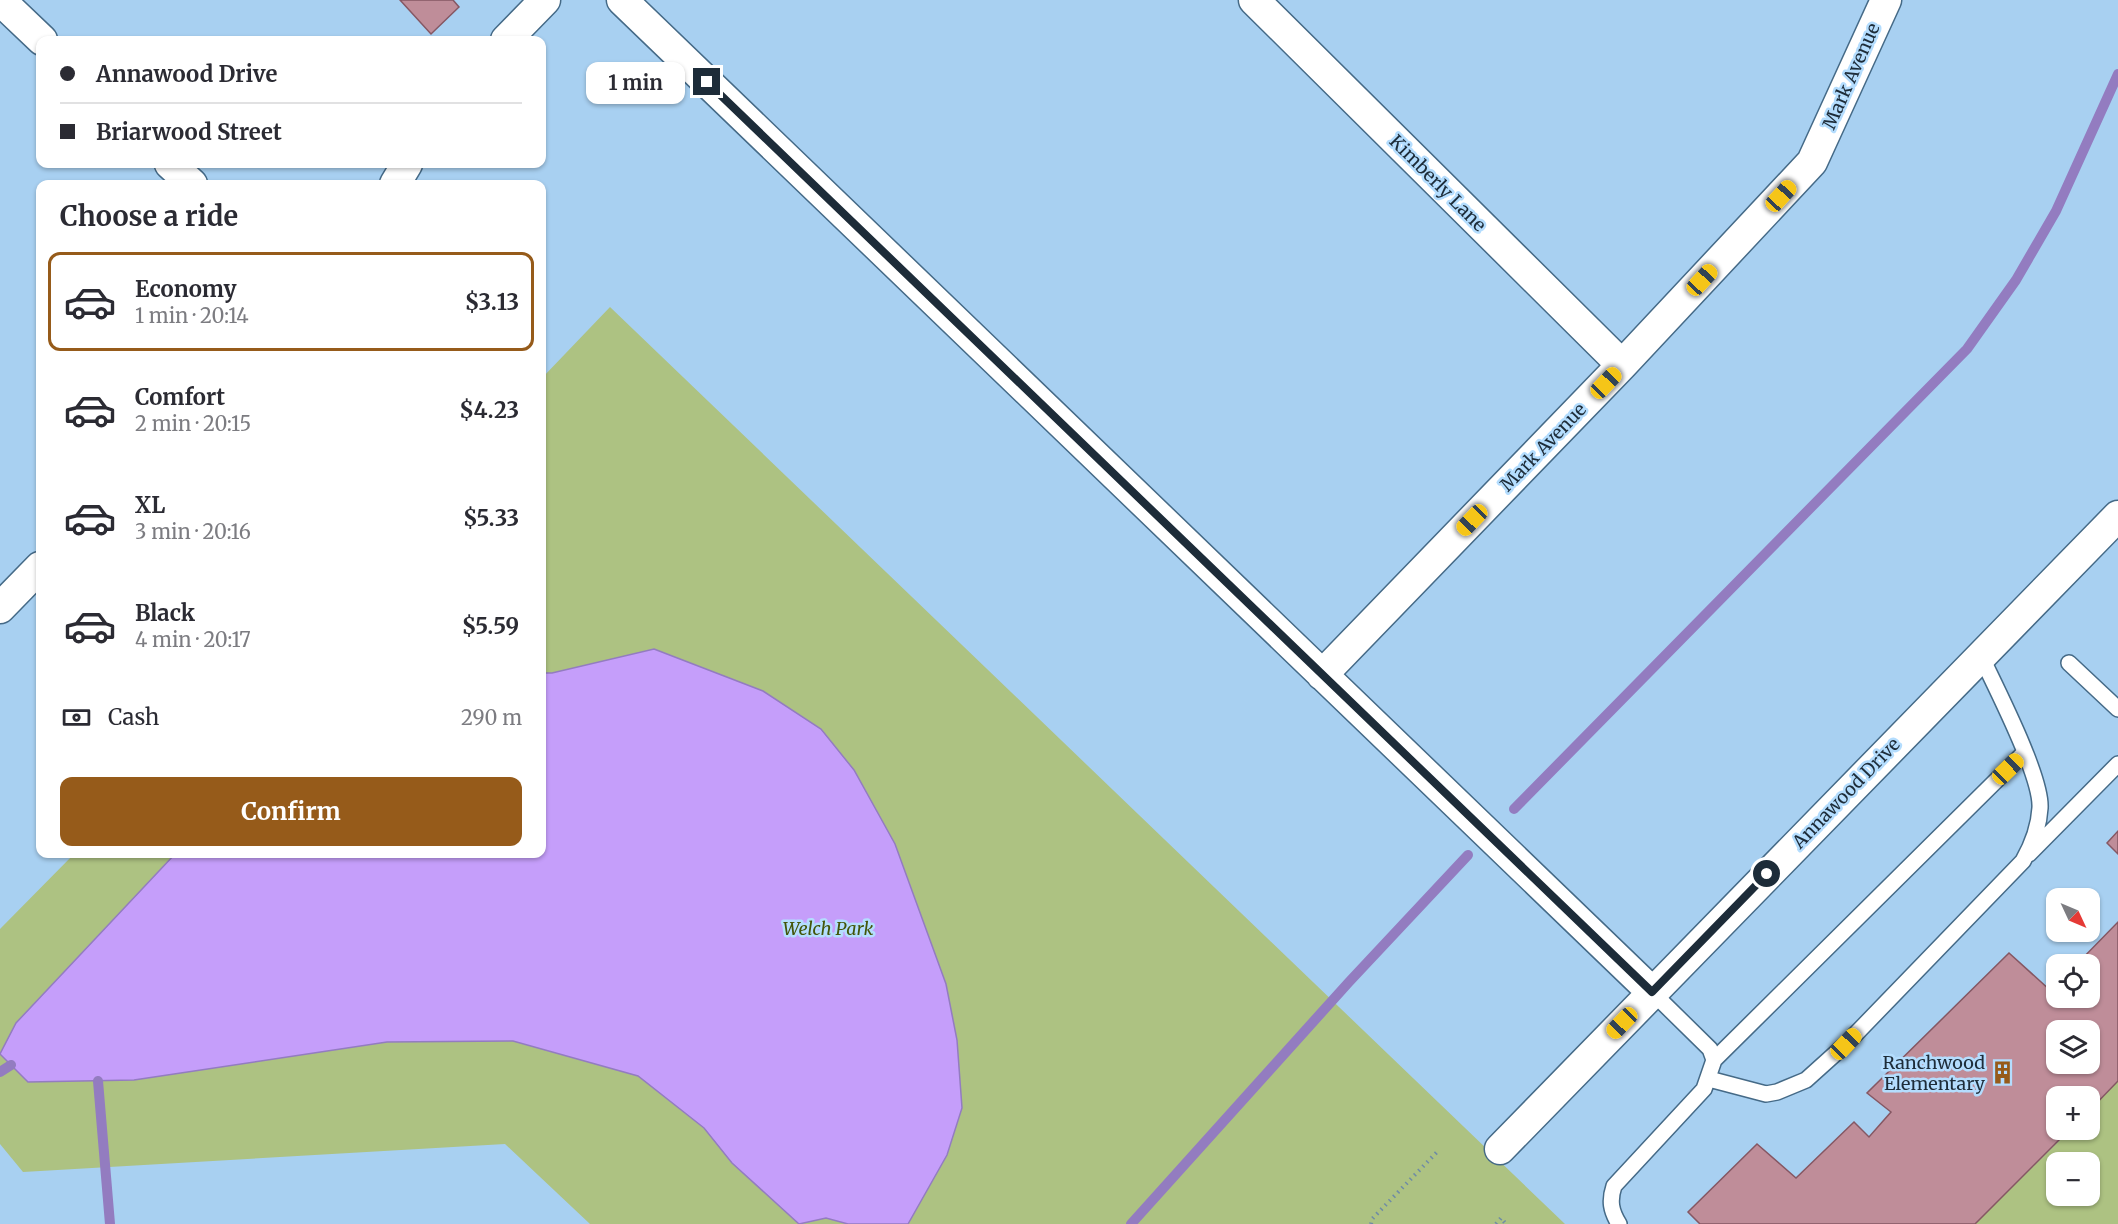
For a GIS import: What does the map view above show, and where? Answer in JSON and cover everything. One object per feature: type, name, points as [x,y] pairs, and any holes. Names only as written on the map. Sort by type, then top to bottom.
[{"type":"street","points":[[0,0],[38,36]]},
{"type":"street","points":[[510,36],[545,0]]},
{"type":"street","points":[[622,0],[1652,992]]},
{"type":"street","name":"Kimberly Lane","points":[[1254,0],[1622,365]]},
{"type":"street","name":"Mark Avenue","points":[[1322,675],[1622,365],[1812,162],[1886,0]]},
{"type":"street","points":[[175,168],[188,180]]},
{"type":"street","name":"Annawood Drive","points":[[1500,1149],[2118,516]]},
{"type":"street","points":[[0,608],[36,571]]},
{"type":"lane","points":[[1981,656],[2024,753],[2040,806],[2033,838],[2023,861]]},
{"type":"lane","points":[[2069,663],[2118,709]]},
{"type":"lane","points":[[1619,1224],[1611,1212],[1611,1196],[1614,1186],[1704,1089],[1714,1060],[2024,753]]},
{"type":"lane","points":[[1709,1079],[1766,1094],[1806,1080],[1846,1044],[2118,764]]},
{"type":"lane","points":[[1652,992],[1710,1048],[1714,1060]]},
{"type":"path","points":[[1371,1224],[1372,1219],[1439,1150]]},
{"type":"path","points":[[1496,1224],[1501,1218],[1506,1224]]},
{"type":"green space","name":"Welch Park","points":[[610,307],[1565,1224],[590,1224],[505,1144],[23,1172],[0,1144],[0,929],[70,858],[546,858],[546,374]]},
{"type":"green space","points":[[2118,1081],[2118,1224],[1975,1224],[2046,1154],[2046,1206],[2100,1206],[2100,1152],[2048,1152],[2060,1140],[2100,1140],[2100,1100]]},
{"type":"shaded area","points":[[654,649],[763,691],[821,729],[854,770],[895,844],[946,984],[957,1040],[962,1108],[947,1155],[908,1224],[848,1224],[826,1218],[799,1224],[732,1163],[704,1128],[638,1076],[513,1041],[387,1042],[134,1080],[28,1082],[0,1054],[16,1023],[171,858],[546,858],[546,673]]},
{"type":"building","points":[[400,0],[453,0],[459,7],[431,34]]},
{"type":"building","points":[[2118,831],[2118,854],[2107,843]]},
{"type":"building","name":"Ranchwood Elementary","points":[[2118,922],[2118,1081],[2100,1100],[2100,1086],[2046,1086],[2046,1140],[2059,1140],[1975,1224],[1700,1224],[1688,1212],[1757,1144],[1796,1178],[1854,1122],[1869,1137],[1891,1112],[1867,1093],[2009,953],[2046,986],[2046,1008],[2100,1008],[2100,954],[2087,954]]},
{"type":"waterway","points":[[1514,809],[1967,349],[2016,280],[2056,211],[2118,74]]},
{"type":"waterway","points":[[1131,1224],[1349,982],[1468,855]]},
{"type":"waterway","points":[[0,1072],[11,1065]]},
{"type":"waterway","points":[[98,1081],[110,1224]]},
{"type":"place","name":"Ranchwood Elementary","points":[[2003,1072]]},
{"type":"route","points":[[707,82],[1652,992],[1767,874]]}]
